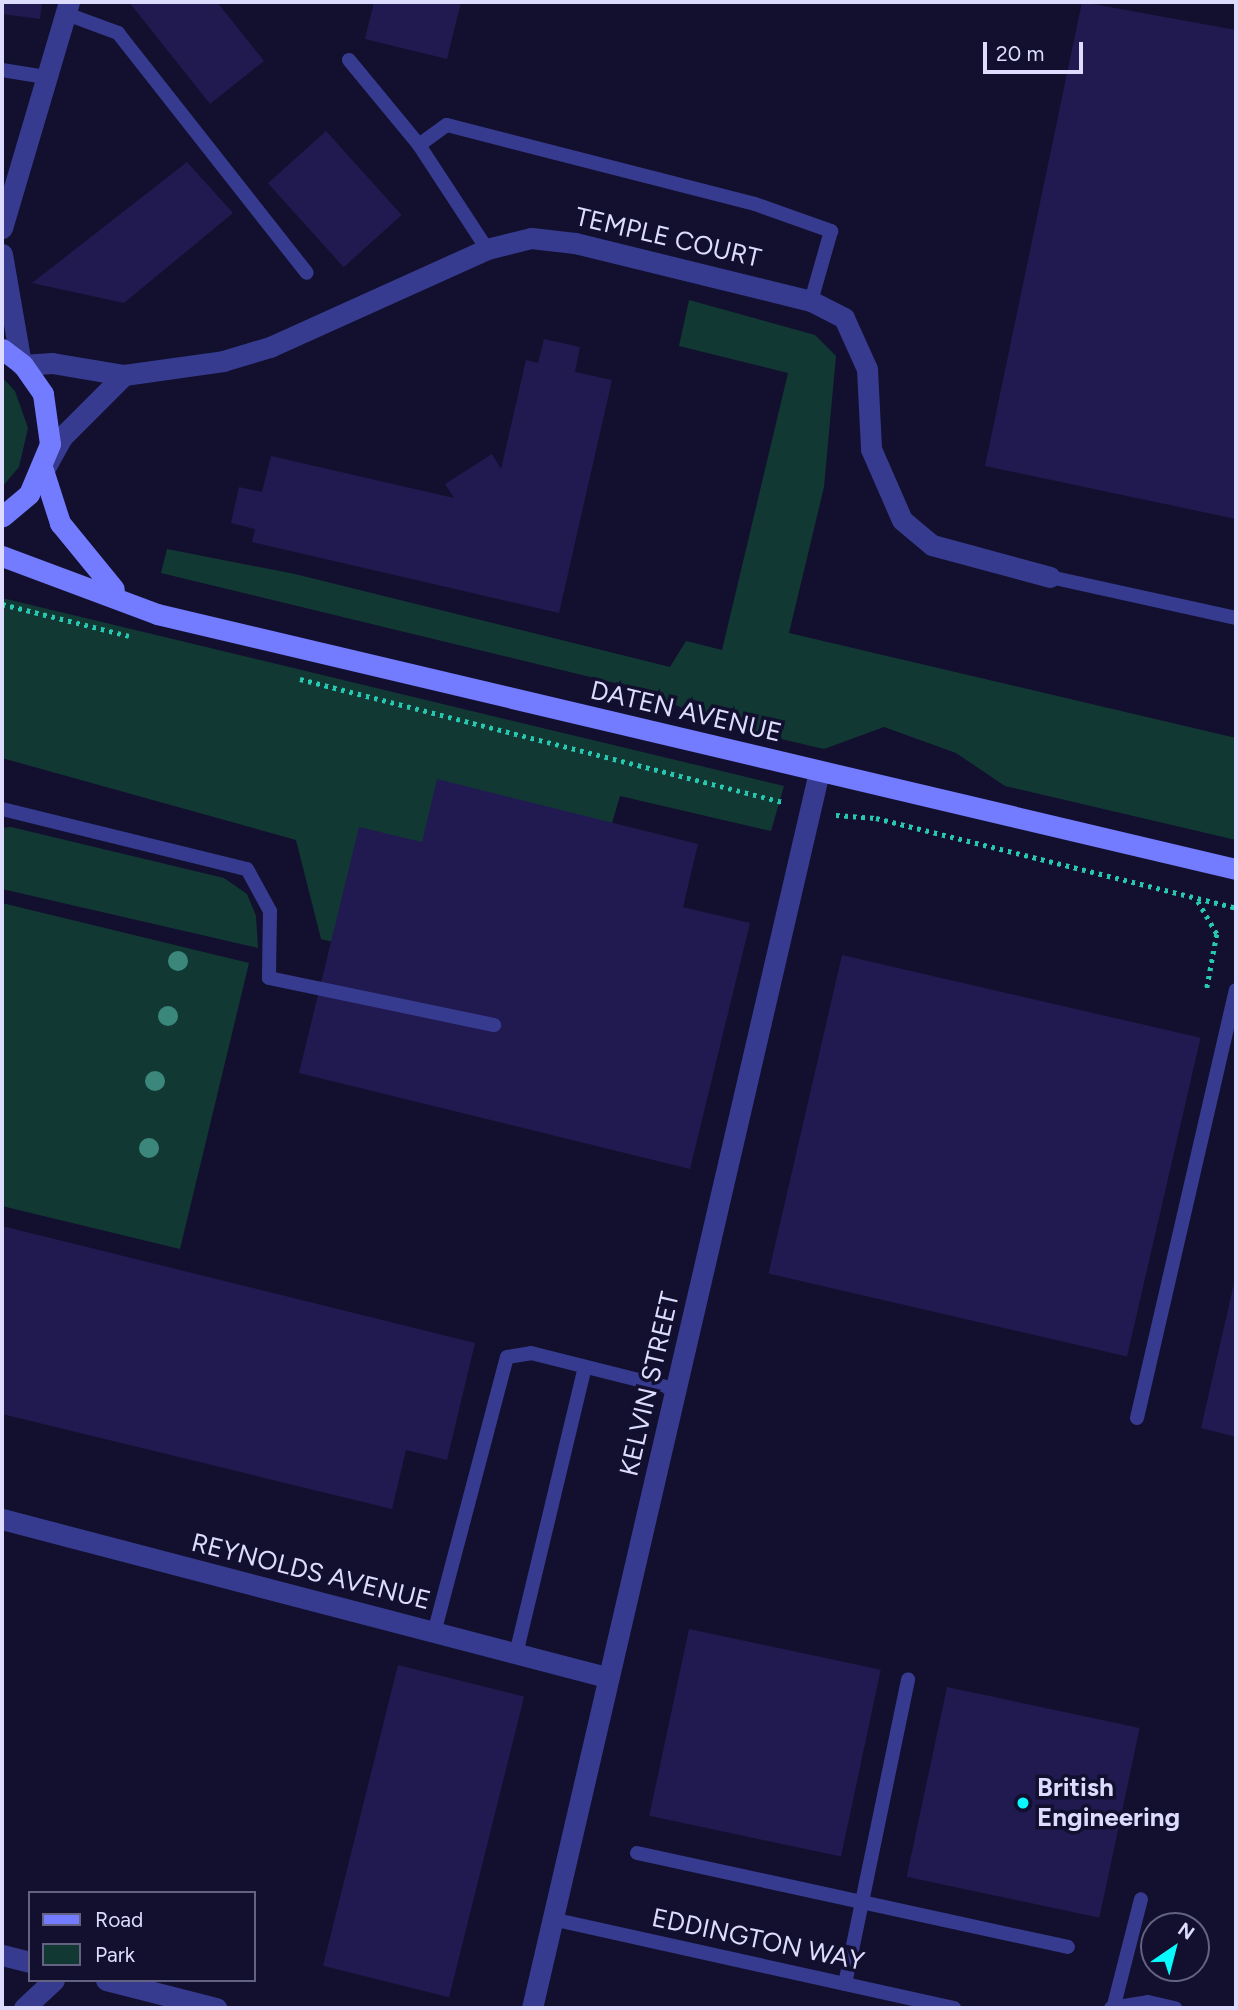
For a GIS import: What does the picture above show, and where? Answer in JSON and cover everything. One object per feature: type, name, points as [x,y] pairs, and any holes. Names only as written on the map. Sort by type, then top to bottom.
[{"type":"street","points":[[2,228],[66,8]]},
{"type":"street","name":"TEMPLE COURT","points":[[22,364],[52,363],[124,375],[223,361],[270,347],[487,249],[531,237],[575,243],[811,301],[844,318],[860,342],[871,449],[902,520],[932,545],[1050,577]]},
{"type":"street","points":[[2,254],[22,364],[50,418],[44,469]]},
{"type":"street","points":[[2,349],[22,364]]},
{"type":"street","points":[[2,517],[29,494],[62,437],[124,375]]},
{"type":"street","name":"DATEN AVENUE","points":[[44,469],[60,523],[78,553],[126,600]]},
{"type":"street","name":"DATEN AVENUE","points":[[2,556],[198,624],[1236,869]]},
{"type":"street","name":"KELVIN STREET","points":[[532,2008],[606,1677],[678,1390],[819,772]]},
{"type":"street","name":"REYNOLDS AVENUE","points":[[2,1519],[606,1677]]},
{"type":"street","points":[[2,1955],[28,1962]]},
{"type":"street","points":[[24,2008],[52,1982]]},
{"type":"street","points":[[114,1982],[216,2008]]},
{"type":"lane","points":[[66,8],[118,33],[307,273]]},
{"type":"lane","points":[[349,60],[419,145],[487,249]]},
{"type":"lane","points":[[2,69],[45,77]]},
{"type":"lane","points":[[419,145],[447,125],[755,204],[831,230],[811,301]]},
{"type":"lane","points":[[1050,577],[1236,618]]},
{"type":"lane","points":[[2,809],[247,869],[270,911],[270,978],[494,1025]]},
{"type":"lane","points":[[1137,1418],[1236,990]]},
{"type":"lane","points":[[434,1633],[508,1357],[531,1353],[678,1390]]},
{"type":"lane","points":[[516,1654],[585,1367]]},
{"type":"lane","points":[[845,1984],[908,1679]]},
{"type":"lane","points":[[637,1853],[1068,1947]]},
{"type":"lane","points":[[1142,1899],[1112,2007],[1148,2001],[1175,2008]]},
{"type":"lane","name":"EDDINGTON WAY","points":[[552,1919],[954,2008]]},
{"type":"path","points":[[2,604],[143,639]]},
{"type":"path","points":[[291,677],[776,800]]},
{"type":"path","points":[[850,818],[903,825],[1236,908]]},
{"type":"path","points":[[1198,900],[1217,934],[1207,988]]},
{"type":"green space","points":[[689,300],[815,335],[836,356],[824,487],[789,633],[1236,738],[1236,840],[1005,786],[956,753],[884,727],[824,749],[718,724],[640,689],[161,573],[167,549],[295,574],[670,667],[686,641],[722,650],[788,373],[679,346]]},
{"type":"green space","points":[[2,377],[15,391],[28,428],[19,467],[2,487]]},
{"type":"green space","points":[[2,598],[784,786],[771,831],[620,796],[560,1000],[321,939],[296,840],[2,758]]},
{"type":"green space","points":[[11,827],[224,878],[247,894],[256,916],[258,948],[2,889],[2,828]]},
{"type":"green space","points":[[2,903],[249,963],[180,1249],[2,1206]]},
{"type":"building","points":[[2,2],[42,2],[40,19],[2,14]]},
{"type":"building","points":[[129,2],[217,2],[264,61],[210,104]]},
{"type":"building","points":[[374,2],[461,2],[447,59],[365,39]]},
{"type":"building","points":[[1082,2],[1236,30],[1236,519],[985,466]]},
{"type":"building","points":[[326,131],[402,215],[344,267],[268,183]]},
{"type":"building","points":[[187,162],[233,213],[124,303],[32,283]]},
{"type":"building","points":[[544,339],[580,347],[575,372],[612,380],[559,613],[252,542],[255,529],[231,523],[239,487],[262,492],[271,456],[454,498],[445,484],[492,454],[501,469],[526,360],[538,363]]},
{"type":"building","points":[[437,779],[698,844],[683,907],[750,923],[690,1169],[299,1073],[359,827],[422,842]]},
{"type":"building","points":[[842,955],[1201,1038],[1127,1356],[768,1274]]},
{"type":"building","points":[[2,1226],[475,1343],[447,1460],[406,1450],[392,1509],[2,1414]]},
{"type":"building","points":[[1236,1279],[1236,1437],[1201,1428]]},
{"type":"building","points":[[689,1629],[881,1670],[841,1857],[649,1816]]},
{"type":"building","points":[[398,1665],[524,1696],[449,1997],[323,1966]]},
{"type":"building","name":"British Engineering","points":[[947,1687],[1140,1728],[1099,1918],[907,1877]]},
{"type":"place","name":"British Engineering","points":[[1023,1803]]}]
